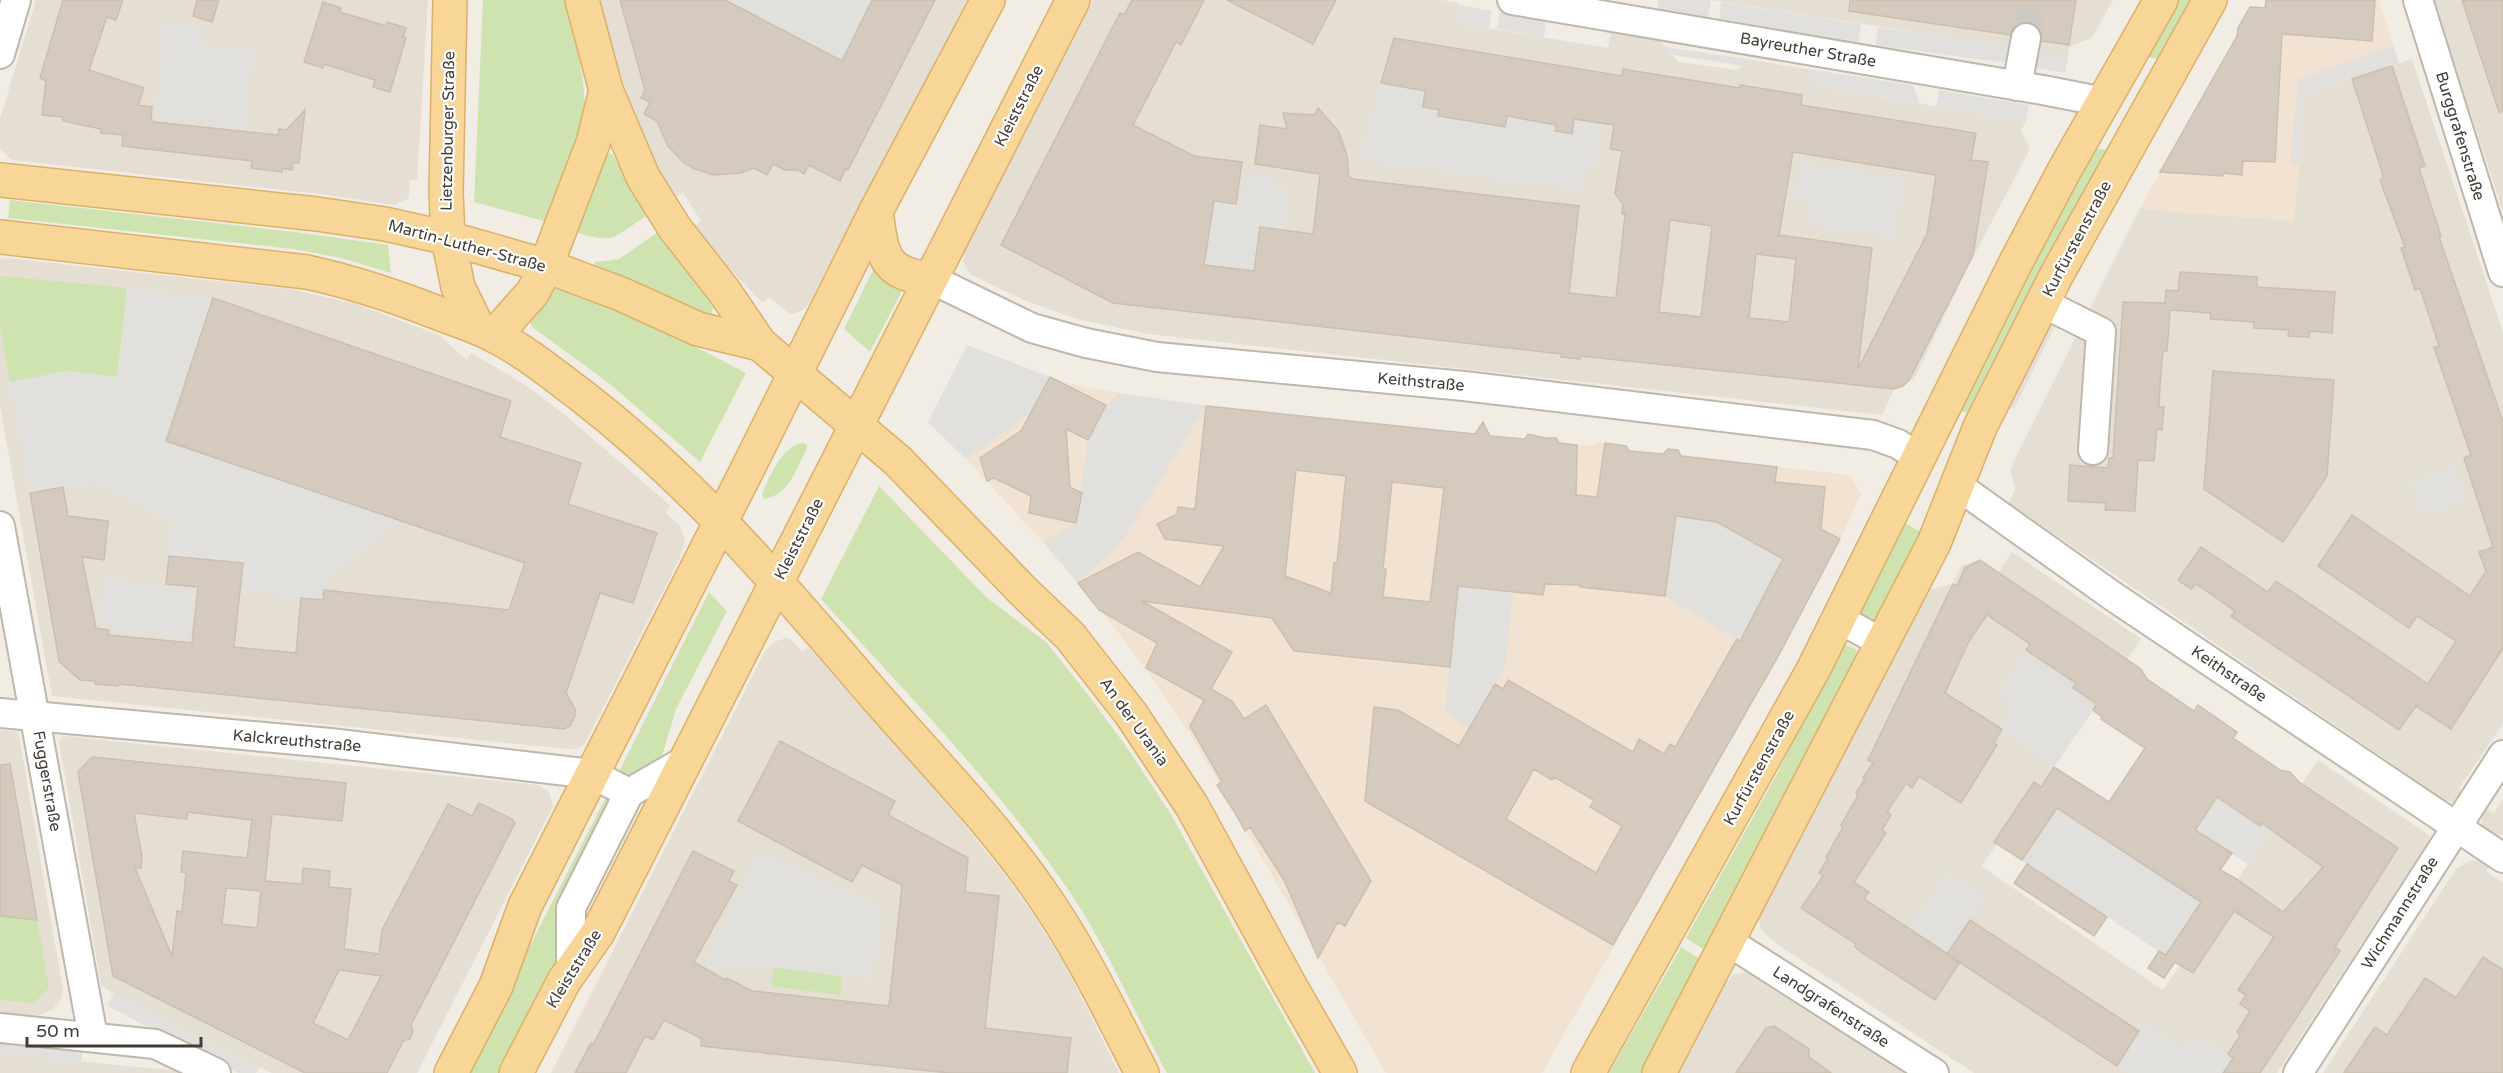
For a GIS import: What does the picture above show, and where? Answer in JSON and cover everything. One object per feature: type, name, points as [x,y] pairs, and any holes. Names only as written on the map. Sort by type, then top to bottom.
[{"type":"main road","name":"Lietzenburger Straße","points":[[450,0],[446,192],[448,238],[458,287],[486,332]]},
{"type":"main road","points":[[582,0],[606,90],[630,149],[660,207],[698,260],[724,291],[760,344]]},
{"type":"main road","points":[[451,1073],[496,986],[525,906],[722,521],[876,211],[988,0]]},
{"type":"main road","name":"Kleiststraße","points":[[516,1073],[571,968],[597,934],[1073,0]]},
{"type":"main road","name":"Kurfürstenstraße","points":[[1588,1073],[1813,670],[2021,254],[2162,0]]},
{"type":"main road","name":"Kurfürstenstraße","points":[[1659,1073],[1941,530],[1980,427],[2043,303],[2147,110],[2210,0]]},
{"type":"main road","points":[[486,332],[532,292],[546,266],[593,143],[606,90]]},
{"type":"main road","points":[[2104,102],[2147,110]]},
{"type":"main road","name":"Martin-Luther-Straße","points":[[0,180],[317,214],[386,224],[448,238],[546,266],[621,294],[698,329],[760,344],[858,425]]},
{"type":"main road","points":[[876,211],[880,241],[886,258],[905,275],[931,279]]},
{"type":"main road","points":[[0,237],[307,272],[390,294],[486,332],[554,375],[606,415],[681,481],[722,521],[938,765],[1040,890],[1093,977],[1142,1073]]},
{"type":"main road","name":"An der Urania","points":[[858,425],[898,460],[1023,591],[1070,636],[1131,714],[1192,806],[1340,1073]]},
{"type":"main road","points":[[1918,457],[1958,486]]},
{"type":"street","points":[[0,54],[16,0]]},
{"type":"street","name":"Bayreuther Straße","points":[[1512,0],[2104,102]]},
{"type":"street","name":"Burggrafenstraße","points":[[2418,0],[2503,272]]},
{"type":"street","points":[[2017,86],[2026,38]]},
{"type":"street","name":"Keithstraße","points":[[931,279],[1032,328],[1086,343],[1157,357],[1464,386],[1873,435],[1892,441],[1918,457]]},
{"type":"street","points":[[2043,303],[2101,332],[2093,450]]},
{"type":"street","name":"Keithstraße","points":[[1958,486],[2114,597],[2503,858]]},
{"type":"street","name":"Fuggerstraße","points":[[0,526],[93,1037]]},
{"type":"street","points":[[1839,619],[1883,643]]},
{"type":"street","name":"Kalckreuthstraße","points":[[0,713],[330,743],[592,774]]},
{"type":"street","name":"Wichmannstraße","points":[[2298,1073],[2503,755]]},
{"type":"street","points":[[571,968],[571,908],[629,793],[686,760]]},
{"type":"street","points":[[592,774],[629,793]]},
{"type":"street","name":"Landgrafenstraße","points":[[1729,942],[1934,1073]]},
{"type":"street","points":[[0,1028],[155,1044],[216,1073]]},
{"type":"shaded area","points":[[36,0],[428,0],[417,180],[410,180],[409,198],[395,205],[320,194],[12,160],[0,149],[0,119]]},
{"type":"shaded area","points":[[600,0],[968,0],[956,24],[962,27],[951,48],[945,46],[881,170],[868,188],[810,302],[803,310],[791,315],[769,297],[763,303],[719,258],[694,226],[701,221],[683,193],[675,198],[657,167],[635,117],[616,63]]},
{"type":"shaded area","points":[[736,0],[871,0],[879,4],[862,22],[828,88],[823,59],[827,51],[734,4]]},
{"type":"shaded area","points":[[1093,0],[1442,0],[1459,3],[1457,23],[1608,48],[1612,28],[1655,36],[1679,62],[1737,70],[1753,60],[1807,69],[1819,87],[2026,121],[2021,130],[2030,149],[1971,261],[1914,379],[1894,389],[1882,415],[1148,334],[1077,319],[1023,300],[970,274],[963,262],[964,253],[1038,107],[1033,103],[1042,85],[1048,88]]},
{"type":"shaded area","points":[[1657,0],[1711,0],[1708,18],[1659,9]]},
{"type":"shaded area","points":[[1711,0],[2113,0],[2092,38],[2069,47],[2068,56]]},
{"type":"shaded area","points":[[2266,0],[2379,0],[2399,63],[2305,95],[2294,221],[2140,208],[2160,172],[2157,170],[2161,170],[2221,63],[2230,63],[2238,28],[2250,7],[2264,8]]},
{"type":"shaded area","points":[[2433,0],[2503,0],[2503,212],[2490,172]]},
{"type":"shaded area","points":[[1721,2],[1861,24],[1858,42],[1719,19]]},
{"type":"shaded area","points":[[1459,5],[1492,11],[1489,28],[1456,23]]},
{"type":"shaded area","points":[[1500,12],[1546,20],[1544,37],[1497,29]]},
{"type":"shaded area","points":[[164,22],[199,26],[206,45],[254,51],[244,128],[154,118]]},
{"type":"shaded area","points":[[1878,27],[2016,47],[2013,64],[1876,45]]},
{"type":"shaded area","points":[[2393,46],[2399,63],[2305,95],[2299,164],[2290,164],[2299,79]]},
{"type":"shaded area","points":[[1665,47],[1753,60],[1744,66],[1674,55]]},
{"type":"shaded area","points":[[2032,49],[2068,56],[2065,73],[2029,67]]},
{"type":"shaded area","points":[[2412,59],[2503,332],[2503,724],[2459,788],[2464,792],[2456,802],[2447,801],[2009,503],[2015,489],[2010,469],[2140,208],[2294,221],[2305,95]]},
{"type":"shaded area","points":[[1807,69],[1913,85],[1919,103],[1819,87]]},
{"type":"shaded area","points":[[1381,83],[1425,91],[1423,107],[1439,110],[1438,115],[1505,127],[1507,116],[1556,125],[1555,131],[1572,134],[1574,119],[1602,123],[1595,169],[1587,169],[1583,191],[1358,160]]},
{"type":"shaded area","points":[[1939,90],[2029,105],[2026,121],[1936,106]]},
{"type":"shaded area","points":[[1800,162],[1904,179],[1894,238],[1807,225],[1810,206],[1794,197]]},
{"type":"shaded area","points":[[1247,172],[1276,176],[1274,187],[1287,188],[1283,230],[1261,227],[1277,273],[1202,265],[1209,236],[1212,201],[1243,205]]},
{"type":"shaded area","points":[[0,259],[291,289],[359,305],[439,335],[467,360],[472,353],[524,384],[565,415],[671,506],[666,513],[681,527],[685,542],[679,560],[585,743],[578,749],[567,749],[52,696],[0,406]]},
{"type":"shaded area","points":[[127,288],[213,298],[167,441],[401,521],[326,580],[323,600],[166,584],[172,524],[92,482],[30,493],[10,382],[67,371],[117,377]]},
{"type":"shaded area","points":[[2050,312],[2059,318],[2015,407],[2001,412]]},
{"type":"shaded area","points":[[967,345],[1079,386],[1206,406],[1471,434],[1475,434],[1478,430],[1487,430],[1491,436],[1525,439],[1527,435],[1532,435],[1536,436],[1538,441],[1547,437],[1556,438],[1559,443],[1592,446],[1596,442],[1626,446],[1629,451],[1663,454],[1668,449],[1678,450],[1681,456],[1850,475],[1861,494],[1840,539],[1780,653],[1542,1073],[1386,1073],[1192,737],[1145,668],[1090,596],[1043,542],[966,459],[928,422]]},
{"type":"shaded area","points":[[967,345],[1050,377],[1032,412],[966,459],[928,422]]},
{"type":"shaded area","points":[[1120,393],[1206,406],[1124,538],[1078,583],[1043,542],[1076,523],[1088,440],[1106,405]]},
{"type":"shaded area","points":[[2454,466],[2466,502],[2423,517],[2410,481]]},
{"type":"shaded area","points":[[1676,516],[1717,522],[1783,559],[1740,641],[1665,596]]},
{"type":"shaded area","points":[[2012,552],[2141,639],[2054,767],[1981,866],[2163,990],[2318,760],[2429,835],[2429,841],[2277,1073],[1974,1073],[1777,944],[1761,930],[1760,910],[1928,590],[1953,584],[1962,565],[1980,560],[1998,573]]},
{"type":"shaded area","points":[[108,578],[133,581],[133,584],[194,590],[189,638],[112,631],[111,626],[98,624],[100,599]]},
{"type":"shaded area","points":[[1458,586],[1513,592],[1505,667],[1470,728],[1445,713]]},
{"type":"shaded area","points":[[790,639],[802,652],[808,647],[922,773],[1002,871],[1033,914],[1065,965],[1119,1073],[551,1073],[765,651],[774,642]]},
{"type":"shaded area","points":[[2026,650],[2076,683],[2073,688],[2083,695],[2093,710],[2054,767],[1998,727],[2012,705],[1995,693]]},
{"type":"shaded area","points":[[0,730],[16,731],[19,736],[63,990],[61,999],[53,1009],[35,1017],[0,1014]]},
{"type":"shaded area","points":[[64,736],[538,785],[549,792],[553,806],[417,1073],[272,1073],[101,985],[59,741]]},
{"type":"shaded area","points":[[2217,797],[2259,826],[2262,823],[2271,830],[2248,864],[2220,846],[2207,866],[2182,850]]},
{"type":"shaded area","points":[[2503,799],[2503,836],[2500,834],[2495,841],[2482,827],[2482,816],[2486,809],[2494,813]]},
{"type":"shaded area","points":[[2054,806],[2201,902],[2166,956],[2020,859]]},
{"type":"shaded area","points":[[758,851],[884,907],[872,980],[740,963],[693,987]]},
{"type":"shaded area","points":[[2481,860],[2491,863],[2486,871],[2503,883],[2503,1073],[2323,1073],[2456,869],[2469,861]]},
{"type":"shaded area","points":[[1946,872],[1985,898],[1947,954],[1909,928]]},
{"type":"shaded area","points":[[1749,971],[1908,1073],[1677,1073],[1721,989],[1733,975]]},
{"type":"shaded area","points":[[114,993],[260,1067],[256,1073],[238,1073],[107,1006]]},
{"type":"shaded area","points":[[2145,1022],[2184,1048],[2190,1039],[2198,1044],[2202,1037],[2233,1058],[2223,1073],[2127,1073],[2117,1066]]},
{"type":"shaded area","points":[[0,1037],[83,1045],[81,1063],[0,1054]]},
{"type":"shaded area","points":[[0,1054],[181,1071],[185,1073],[0,1073]]},
{"type":"green space","points":[[483,0],[564,0],[583,82],[584,115],[577,143],[547,222],[474,202]]},
{"type":"green space","points":[[2174,0],[2197,0],[2164,60],[2142,56]]},
{"type":"green space","points":[[2089,147],[2111,151],[1976,416],[1956,409]]},
{"type":"green space","points":[[609,153],[613,155],[646,216],[620,234],[598,238],[576,232],[605,157]]},
{"type":"green space","points":[[10,200],[295,232],[388,245],[391,273],[341,258],[293,249],[8,218]]},
{"type":"green space","points":[[657,233],[713,305],[712,314],[705,314],[594,266],[595,262],[619,259]]},
{"type":"green space","points":[[876,264],[903,289],[870,352],[844,329]]},
{"type":"green space","points":[[0,277],[127,288],[118,377],[67,371],[10,382],[0,328]]},
{"type":"green space","points":[[555,287],[652,327],[746,373],[700,462],[610,384],[532,327],[529,319]]},
{"type":"green space","points":[[803,443],[807,445],[806,450],[791,480],[773,497],[764,499],[762,494],[777,463],[788,450]]},
{"type":"green space","points":[[879,486],[987,598],[1046,642],[1089,696],[1128,749],[1170,813],[1315,1073],[1167,1073],[1099,940],[1045,857],[953,744],[821,599]]},
{"type":"green space","points":[[1903,522],[1921,532],[1874,624],[1858,615]]},
{"type":"green space","points":[[709,592],[727,611],[676,709],[658,769],[631,784],[618,774]]},
{"type":"green space","points":[[1846,645],[1856,649],[1857,657],[1706,951],[1686,938],[1777,774],[1839,650]]},
{"type":"green space","points":[[609,791],[615,794],[565,947],[502,1073],[465,1073]]},
{"type":"green space","points":[[0,916],[37,920],[49,988],[34,1003],[0,1000]]},
{"type":"green space","points":[[1681,947],[1701,960],[1642,1073],[1609,1073]]},
{"type":"green space","points":[[774,967],[842,976],[840,995],[771,986]]},
{"type":"building","points":[[63,0],[123,0],[116,20],[107,17],[89,70],[144,88],[138,105],[152,107],[151,119],[154,122],[278,135],[279,129],[286,130],[305,110],[299,163],[293,163],[292,170],[282,168],[282,172],[251,168],[252,161],[122,146],[123,135],[101,133],[101,129],[63,121],[63,117],[42,115],[46,81],[40,78]]},
{"type":"building","points":[[197,0],[219,0],[212,22],[193,16]]},
{"type":"building","points":[[620,0],[725,0],[842,61],[872,0],[935,0],[848,170],[846,168],[840,181],[809,165],[804,174],[798,170],[785,170],[773,164],[767,175],[754,168],[741,173],[713,175],[683,162],[668,146],[657,121],[644,114],[650,102],[641,98],[645,90]]},
{"type":"building","points":[[1132,0],[1204,0],[1181,45],[1176,42],[1133,125],[1194,156],[1242,162],[1236,204],[1214,201],[1204,265],[1254,271],[1260,227],[1313,234],[1320,174],[1255,164],[1260,125],[1287,129],[1283,113],[1314,115],[1318,108],[1339,132],[1347,156],[1349,177],[1353,179],[1579,206],[1569,293],[1616,298],[1625,214],[1622,214],[1623,204],[1615,193],[1622,151],[1610,149],[1614,125],[1574,119],[1572,134],[1555,131],[1556,125],[1507,116],[1505,127],[1438,116],[1439,110],[1423,107],[1425,91],[1381,83],[1394,38],[1622,76],[1623,69],[1740,88],[1740,85],[1802,95],[1801,105],[1976,133],[1971,160],[1988,162],[1973,255],[1909,380],[1903,386],[1894,389],[1580,356],[1580,359],[1561,357],[1562,354],[1113,303],[1001,245],[1120,13],[1124,15]],"holes":[[[1793,152],[1936,175],[1927,234],[1858,369],[1872,248],[1779,235]],[[1670,220],[1712,226],[1701,317],[1659,312]],[[1756,254],[1796,259],[1789,322],[1749,318]]]},
{"type":"building","points":[[1227,0],[1336,0],[1313,44]]},
{"type":"building","points":[[1850,0],[2076,0],[2069,45],[2042,41],[2041,32],[2036,25],[2030,22],[2020,23],[2013,28],[2010,35],[1849,11]]},
{"type":"building","points":[[2266,0],[2375,0],[2372,41],[2282,34],[2275,162],[2243,161],[2242,175],[2160,172],[2237,36],[2238,28],[2250,7],[2265,8]]},
{"type":"building","points":[[2462,0],[2503,0],[2503,111],[2499,112]]},
{"type":"building","points":[[323,2],[341,8],[340,12],[386,26],[387,22],[406,28],[403,37],[406,38],[390,92],[373,87],[375,80],[324,64],[323,68],[304,62]]},
{"type":"building","points":[[2392,66],[2425,166],[2419,168],[2441,236],[2439,237],[2503,422],[2503,648],[2451,729],[2416,706],[2399,730],[2231,616],[2235,611],[2196,584],[2191,589],[2178,580],[2201,547],[2268,592],[2276,581],[2428,684],[2456,641],[2417,616],[2409,628],[2318,566],[2352,515],[2470,596],[2486,571],[2479,552],[2493,547],[2464,458],[2471,455],[2434,347],[2439,346],[2420,288],[2415,290],[2401,248],[2405,247],[2380,180],[2384,178],[2352,79]]},
{"type":"building","points":[[2180,272],[2257,277],[2257,287],[2335,292],[2332,333],[2310,331],[2309,337],[2288,336],[2289,330],[2254,328],[2254,322],[2210,319],[2211,313],[2170,310],[2167,351],[2163,351],[2160,384],[2159,407],[2164,407],[2162,430],[2157,429],[2154,461],[2138,460],[2135,511],[2105,510],[2106,503],[2068,501],[2070,465],[2108,468],[2109,458],[2113,458],[2123,302],[2165,303],[2166,290],[2178,291]]},
{"type":"building","points":[[213,298],[511,401],[500,437],[581,463],[568,504],[657,533],[633,603],[600,593],[566,693],[575,709],[575,716],[570,726],[564,729],[119,684],[118,686],[95,684],[95,681],[80,680],[59,661],[30,493],[63,487],[68,516],[108,521],[104,560],[82,557],[96,628],[109,630],[108,635],[192,643],[198,587],[166,584],[169,556],[243,563],[234,647],[296,653],[301,598],[323,600],[324,590],[509,610],[525,563],[166,441]]},
{"type":"building","points":[[2213,371],[2334,380],[2327,476],[2283,542],[2204,489]]},
{"type":"building","points":[[1050,377],[1106,405],[1088,440],[1066,429],[1070,487],[1082,493],[1076,523],[1029,513],[1031,496],[994,478],[987,481],[980,458],[1021,431]]},
{"type":"building","points":[[1206,406],[1475,434],[1483,422],[1490,436],[1525,439],[1528,434],[1556,438],[1559,443],[1577,445],[1576,495],[1597,497],[1605,443],[1626,446],[1629,451],[1663,454],[1668,449],[1678,450],[1681,456],[1777,467],[1775,482],[1825,487],[1821,529],[1840,539],[1780,653],[1613,945],[1365,801],[1374,707],[1398,710],[1459,746],[1495,684],[1503,689],[1508,680],[1633,752],[1639,739],[1664,754],[1670,744],[1675,747],[1737,639],[1740,641],[1783,559],[1717,522],[1676,516],[1665,596],[1580,587],[1580,585],[1545,584],[1543,595],[1458,586],[1450,667],[1294,651],[1272,618],[1142,601],[1232,652],[1211,689],[1232,701],[1244,719],[1266,705],[1371,881],[1345,926],[1338,922],[1318,958],[1284,880],[1250,827],[1245,831],[1217,785],[1222,782],[1190,726],[1204,700],[1146,668],[1157,643],[1099,610],[1078,583],[1138,552],[1200,587],[1224,546],[1165,539],[1157,524],[1177,514],[1178,507],[1195,509]],"holes":[[[1296,470],[1346,476],[1337,563],[1334,563],[1331,593],[1285,576]],[[1392,482],[1444,488],[1430,602],[1383,597],[1386,569],[1383,569]],[[1534,769],[1552,780],[1554,777],[1594,800],[1590,807],[1622,826],[1596,873],[1506,819]]]},
{"type":"building","points":[[1980,560],[2141,669],[2147,679],[2194,711],[2198,705],[2237,732],[2233,738],[2280,770],[2290,772],[2299,782],[2398,848],[2335,947],[2340,951],[2260,1073],[2223,1073],[2233,1058],[2228,1054],[2240,1035],[2237,1032],[2250,1011],[2240,1004],[2246,995],[2238,990],[2274,937],[2234,911],[2193,973],[2175,962],[2164,978],[2148,968],[2159,951],[2166,955],[2201,902],[2057,808],[2022,860],[1994,842],[2034,782],[2041,787],[2054,767],[2109,802],[2145,748],[2101,719],[2102,717],[2093,710],[2097,704],[2073,688],[2076,683],[2026,650],[2030,644],[1987,615],[1969,641],[1945,693],[2002,729],[1994,743],[1997,745],[1961,803],[1919,776],[1912,788],[1906,783],[1887,812],[1891,815],[1882,830],[1886,833],[1854,882],[1869,892],[1864,899],[1960,962],[1935,1000],[1861,952],[1855,947],[1856,944],[1801,908],[1823,876],[1819,873],[1828,858],[1826,857],[1858,795],[1856,793],[1865,779],[1863,778],[1873,763],[1868,760],[1953,584],[1957,586],[1965,568]],"holes":[[[2217,797],[2260,826],[2262,823],[2323,867],[2283,912],[2220,870],[2232,853],[2195,830]]]},
{"type":"building","points":[[780,741],[895,801],[888,815],[968,858],[965,892],[999,896],[985,1028],[1071,1038],[1067,1073],[949,1073],[701,1046],[701,1038],[664,1020],[653,1040],[645,1036],[626,1073],[575,1073],[591,1043],[593,1045],[693,851],[734,871],[729,881],[737,885],[694,962],[725,980],[727,978],[752,991],[889,1006],[902,885],[862,865],[852,882],[738,821]]},
{"type":"building","points":[[92,757],[346,783],[342,821],[272,814],[265,881],[302,884],[303,868],[330,871],[329,887],[351,889],[344,949],[379,954],[382,930],[448,804],[472,816],[479,803],[512,819],[515,823],[411,1025],[413,1032],[410,1039],[403,1041],[387,1073],[305,1073],[113,976],[78,772]],"holes":[[[188,812],[252,820],[247,858],[183,851],[181,872],[186,873],[182,912],[177,911],[172,956],[135,868],[141,868],[142,857],[134,813],[187,819]],[[226,888],[261,891],[257,928],[222,924]],[[339,970],[381,976],[348,1040],[313,1023]]]},
{"type":"building","points":[[10,764],[37,920],[0,916],[0,765]]},
{"type":"building","points":[[2027,864],[2107,917],[2094,936],[2014,883]]},
{"type":"building","points":[[1970,920],[2139,1031],[2117,1066],[1947,954]]},
{"type":"building","points":[[2483,957],[2503,970],[2503,1073],[2344,1073],[2375,1027],[2387,1035],[2425,978],[2456,998]]},
{"type":"building","points":[[1774,1026],[1809,1049],[1809,1057],[1831,1073],[1736,1073],[1766,1028]]},
{"type":"tunnel","points":[[2026,38],[2032,0]]}]
